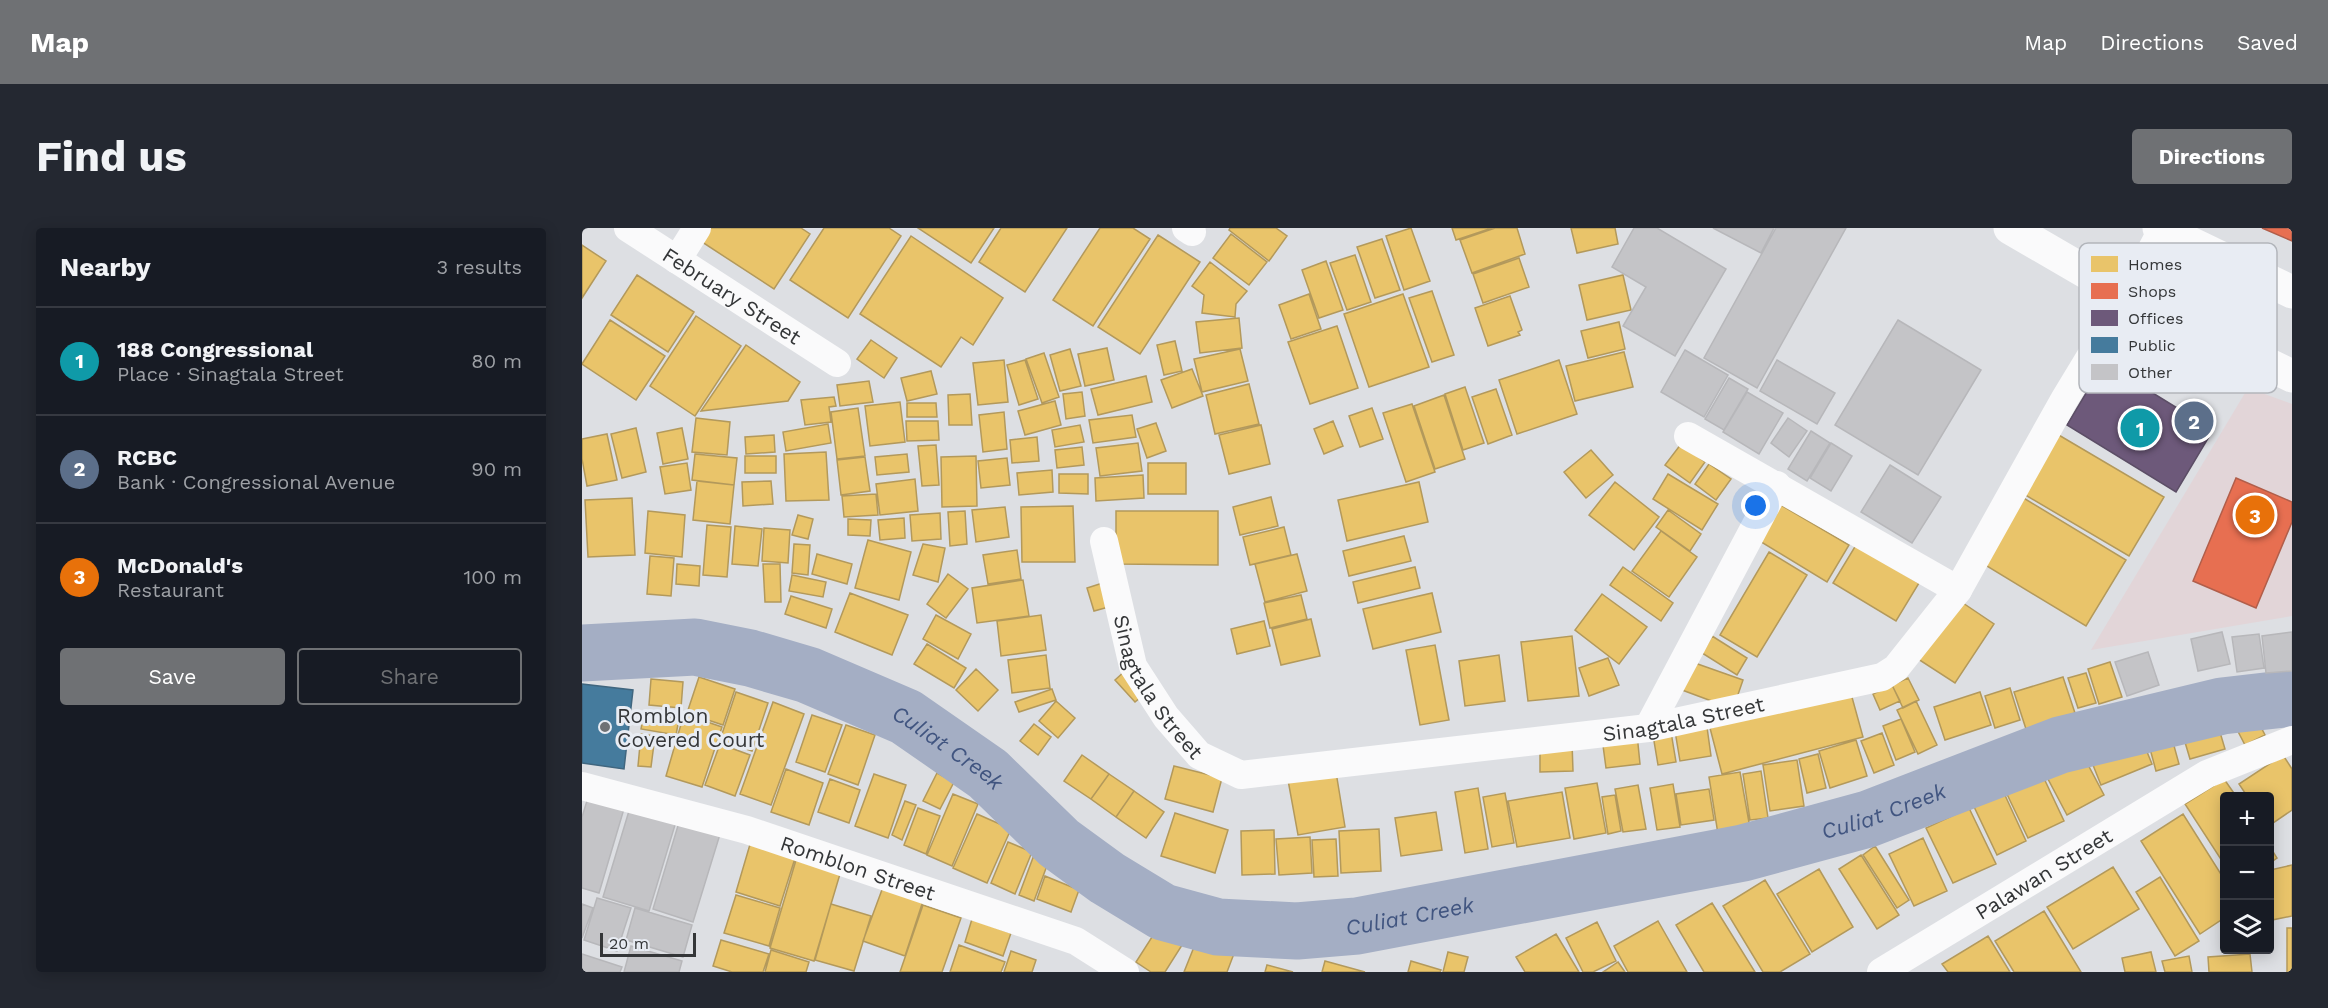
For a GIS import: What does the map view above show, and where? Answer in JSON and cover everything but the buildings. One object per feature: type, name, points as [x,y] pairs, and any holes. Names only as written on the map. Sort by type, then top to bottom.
[{"type":"main road","points":[[2010,228],[2079,268]]},
{"type":"main road","points":[[2161,229],[2190,243]]},
{"type":"main road","points":[[2277,285],[2292,292]]},
{"type":"main road","points":[[2277,369],[2292,376]]},
{"type":"street","name":"February Street","points":[[628,228],[837,363]]},
{"type":"street","points":[[677,260],[697,228]]},
{"type":"street","name":"Sinagtala Street","points":[[2154,243],[2161,229]]},
{"type":"street","name":"Sinagtala Street","points":[[1104,541],[1133,666],[1166,717],[1199,755],[1241,776],[1648,728],[1882,677],[1896,668],[1958,590],[2079,375]]},
{"type":"street","points":[[1688,436],[1958,590]]},
{"type":"street","points":[[1648,728],[1777,485]]},
{"type":"street","name":"Palawan Street","points":[[1881,972],[2207,774],[2292,740]]},
{"type":"street","name":"Romblon Street","points":[[582,786],[747,830],[1076,941],[1125,972]]},
{"type":"shaded area","points":[[2245,393],[2262,393],[2292,404],[2292,616],[2091,650]]},
{"type":"waterway","name":"Culiat Creek","points":[[582,653],[695,647],[750,658],[808,675],[906,717],[988,774],[1059,843],[1107,878],[1163,912],[1218,927],[1297,931],[1357,926],[1743,853],[1868,819],[2060,745],[2222,706],[2292,698]]},
{"type":"place","name":"RCBC","points":[[2194,421]]},
{"type":"place","name":"188 Congressional","points":[[2140,428]]},
{"type":"place","name":"McDonald's","points":[[2255,515]]},
{"type":"place","name":"Romblon Covered Court","points":[[605,727]]}]
